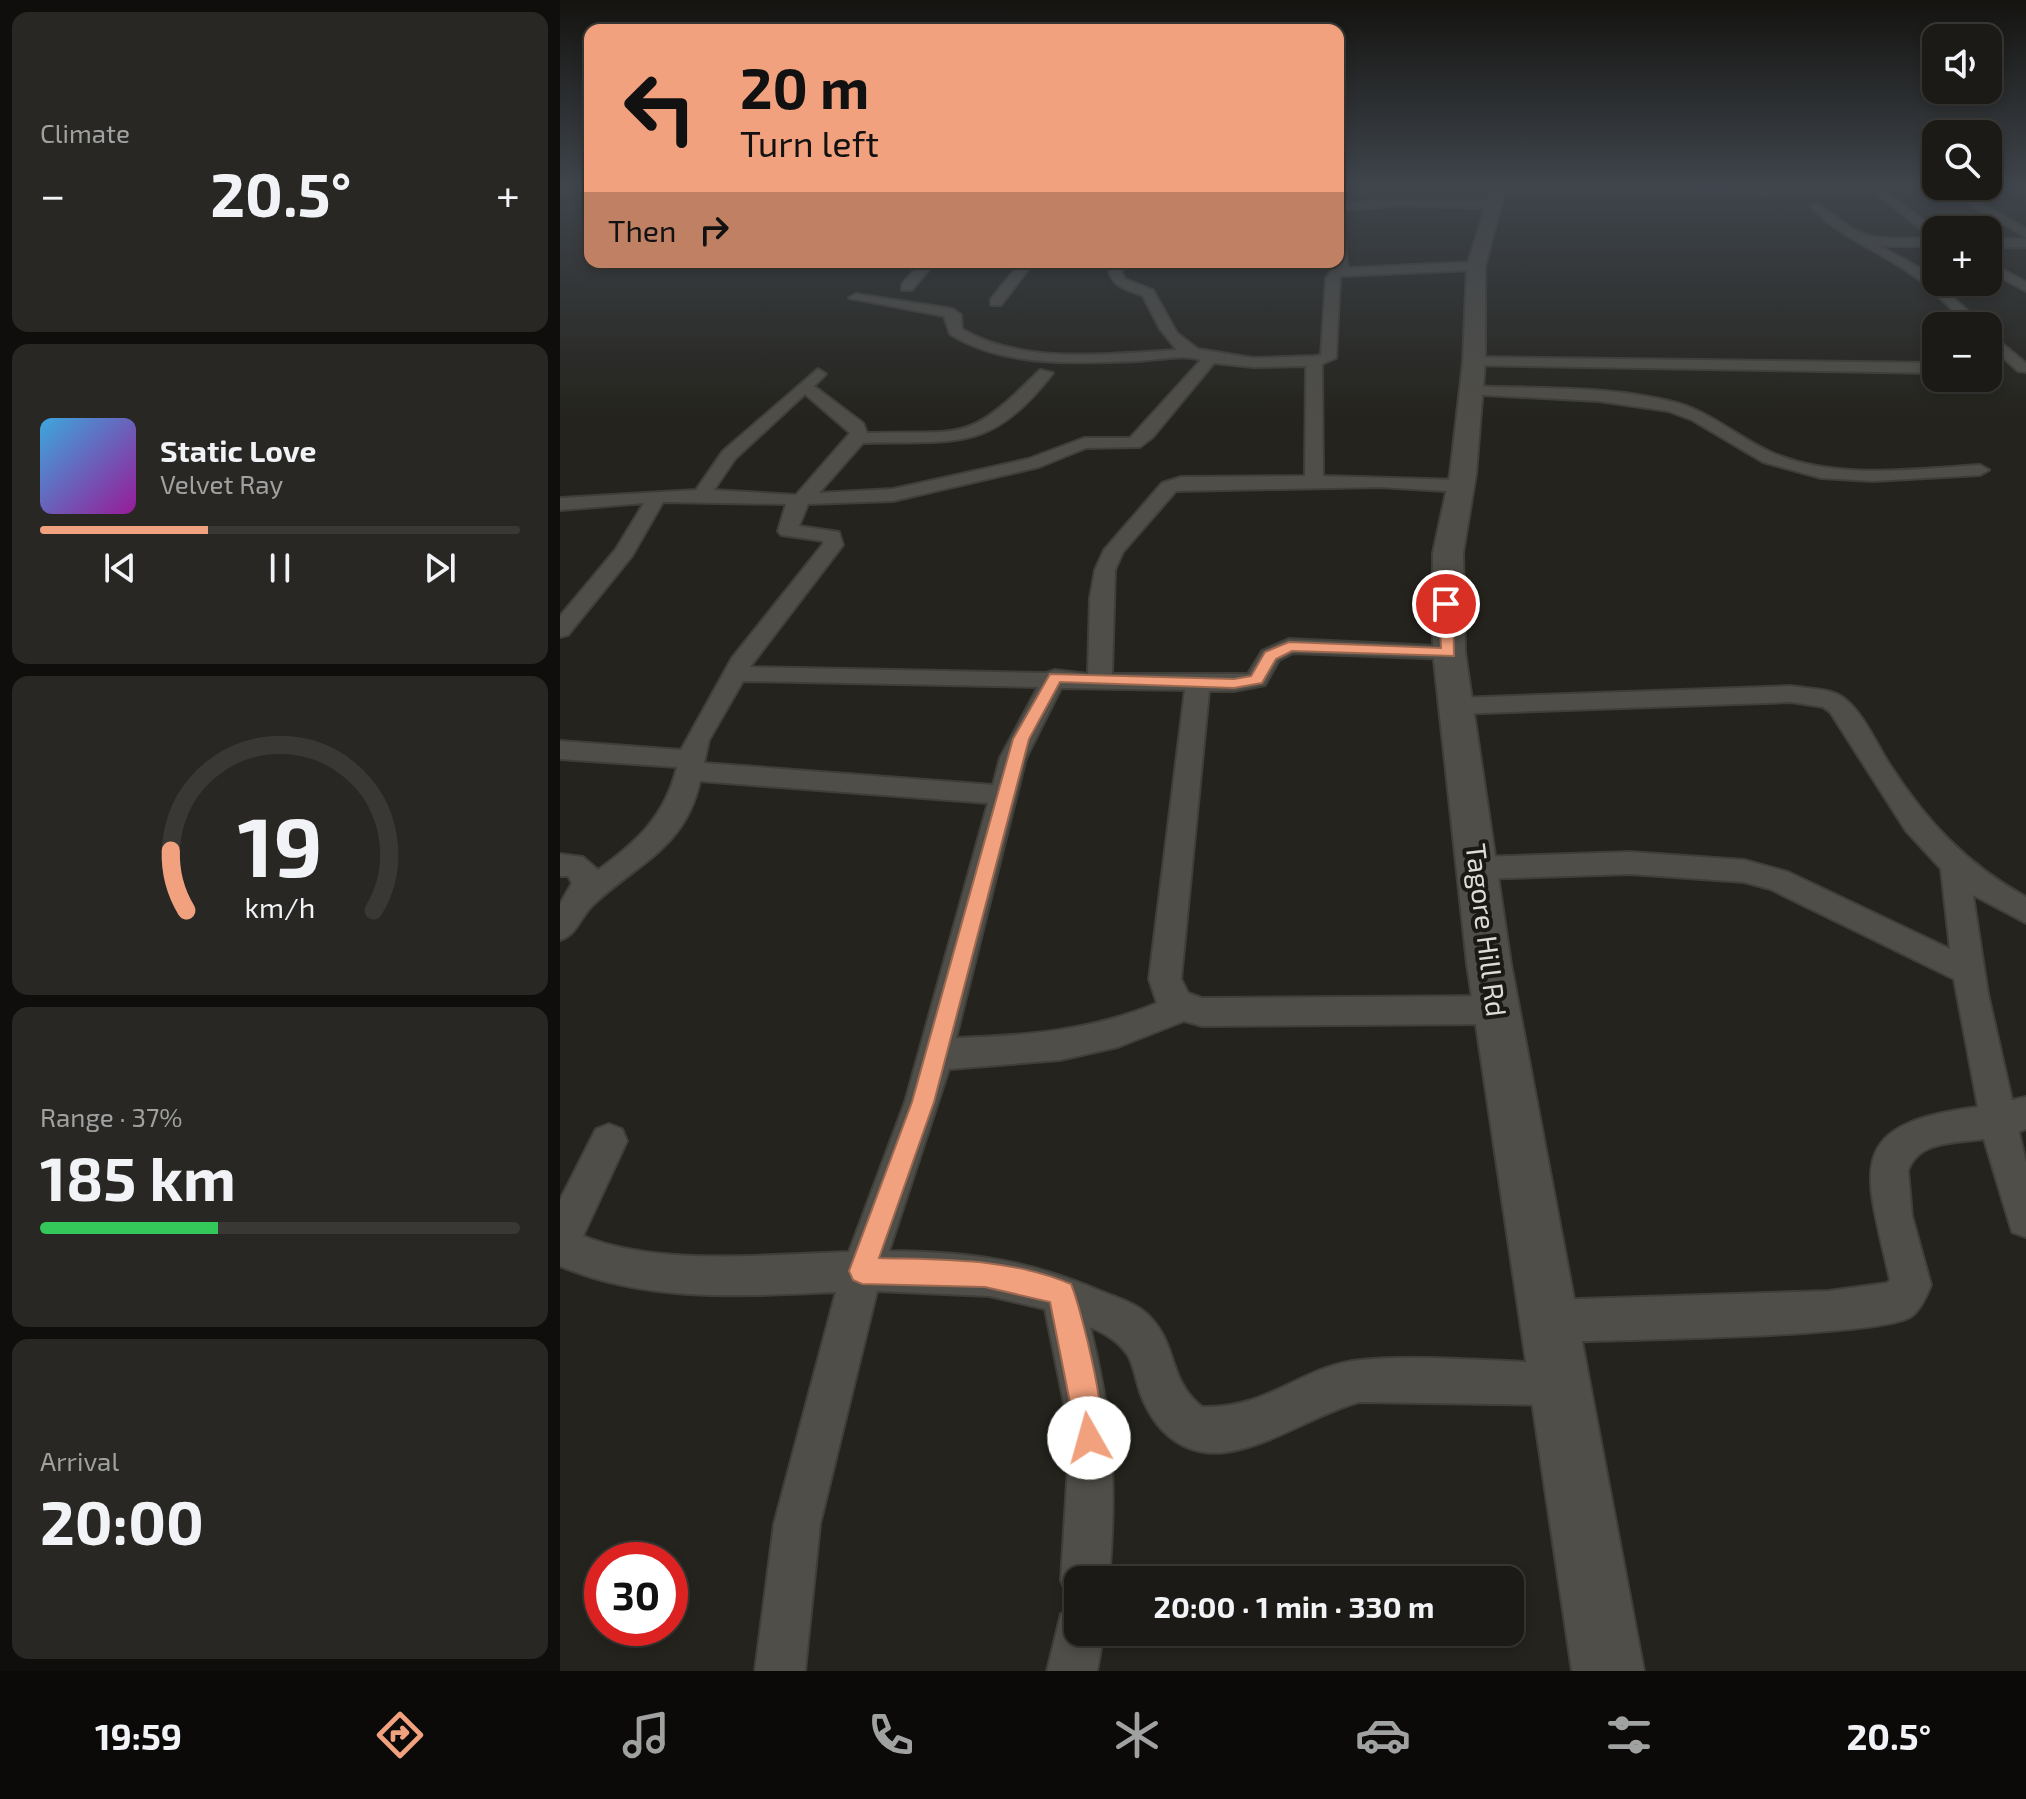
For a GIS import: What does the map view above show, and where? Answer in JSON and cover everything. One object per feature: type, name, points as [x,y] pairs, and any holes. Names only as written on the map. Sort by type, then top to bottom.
[{"type":"main road","name":"Tagore Hill Rd","points":[[1476,266],[1473,376],[1461,486],[1448,553],[1449,652],[1496,1010],[1608,1671]]},
{"type":"street","points":[[1906,265],[1962,312]]},
{"type":"street","points":[[856,298],[948,312],[954,315],[955,331],[962,337],[1014,351],[1097,358],[1201,355],[1314,361],[1328,358],[1330,353],[1332,278],[1342,271],[1476,266]]},
{"type":"street","points":[[907,287],[924,268]]},
{"type":"street","points":[[996,302],[1023,268]]},
{"type":"street","points":[[1118,268],[1115,272],[1118,280],[1126,287],[1148,293],[1177,343],[1201,355]]},
{"type":"street","points":[[2002,274],[2026,287]]},
{"type":"street","points":[[2002,350],[2025,372]]},
{"type":"street","points":[[560,504],[585,499],[781,496],[792,497],[799,503],[893,495],[1033,463],[1084,443],[1134,443],[1147,433],[1201,355]]},
{"type":"street","points":[[1314,361],[1314,481]]},
{"type":"street","points":[[1473,376],[1922,368]]},
{"type":"street","points":[[2002,368],[2025,372]]},
{"type":"street","points":[[858,438],[941,438],[976,432],[996,420],[1045,373]]},
{"type":"street","points":[[1473,376],[1670,407],[1699,417],[1723,435],[1769,458],[1825,475],[1866,477],[1980,470]]},
{"type":"street","points":[[581,898],[645,851],[662,833],[675,813],[706,720],[738,669],[833,545],[832,536],[788,531],[799,503],[858,438],[857,427],[812,380],[729,455],[700,497]]},
{"type":"street","points":[[1100,679],[1101,584],[1105,570],[1114,550],[1169,487],[1181,483],[1314,481],[1461,486]]},
{"type":"street","points":[[560,630],[625,552],[656,498]]},
{"type":"street","points":[[738,669],[744,674],[772,677],[1055,677],[1198,683],[1257,680],[1270,656],[1289,646],[1449,652]]},
{"type":"street","points":[[780,1671],[797,1524],[862,1271],[923,1102],[1003,795],[1021,739],[1055,677]]},
{"type":"street","points":[[1180,1008],[1167,995],[1165,979],[1198,683]]},
{"type":"street","points":[[1456,706],[1791,694],[1830,700],[1839,706],[1856,731],[1913,823],[1955,869],[1982,888],[2026,911]]},
{"type":"street","points":[[560,750],[1003,795]]},
{"type":"street","points":[[1478,868],[1696,864],[1746,869],[1778,880],[1969,972]]},
{"type":"street","points":[[560,865],[573,865],[585,872],[587,883],[581,898],[560,928]]},
{"type":"street","points":[[1955,869],[1969,972],[2012,1117],[2006,1158],[2026,1218]]},
{"type":"street","points":[[936,1054],[1044,1050],[1111,1037],[1180,1008],[1202,1012],[1496,1010]]},
{"type":"street","points":[[1548,1321],[1828,1311],[1898,1302],[1911,1285],[1886,1177],[1891,1155],[1906,1138],[1919,1133],[2012,1117]]},
{"type":"street","points":[[609,1141],[560,1243],[592,1262],[724,1277],[786,1277],[862,1271],[985,1274],[1023,1280],[1062,1293],[1128,1324],[1148,1346],[1168,1405],[1194,1429],[1225,1430],[1270,1419],[1326,1390],[1359,1381],[1559,1384]]},
{"type":"street","points":[[1062,1293],[1087,1410],[1091,1526],[1087,1566]]},
{"type":"street","points":[[1072,1671],[1076,1646]]},
{"type":"route","points":[[1089,1438],[1087,1410],[1062,1293],[1023,1280],[985,1274],[862,1271],[923,1102],[1013,758],[1021,739],[1055,677],[1234,684],[1257,680],[1270,656],[1289,646],[1449,652],[1446,604]]}]
